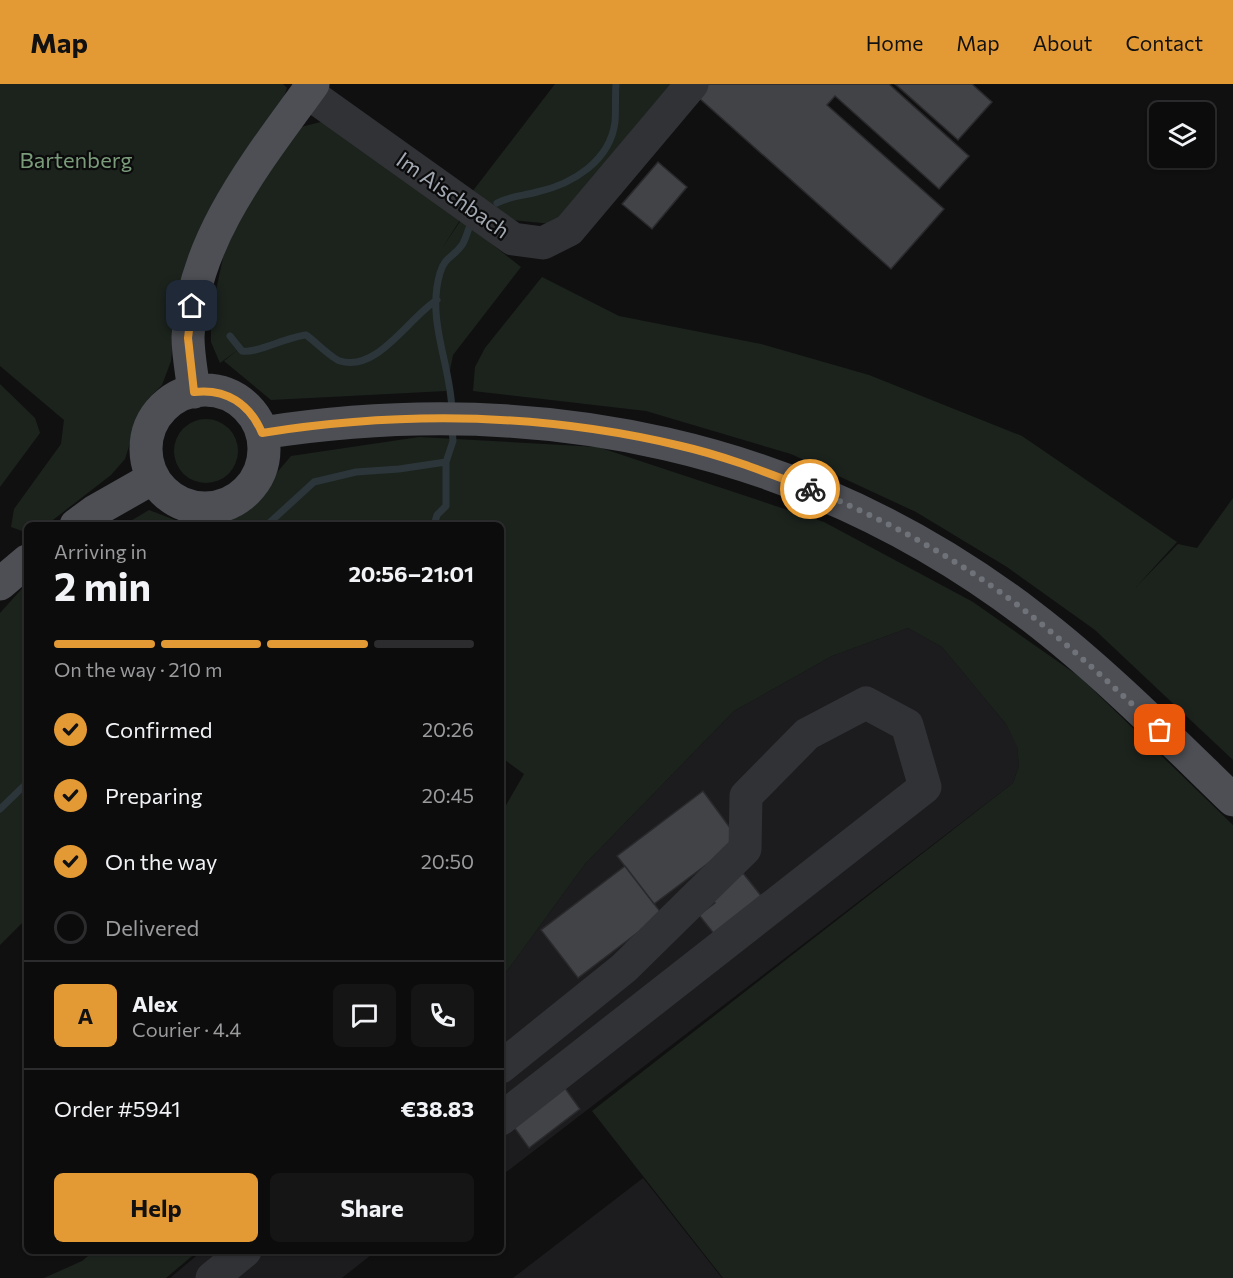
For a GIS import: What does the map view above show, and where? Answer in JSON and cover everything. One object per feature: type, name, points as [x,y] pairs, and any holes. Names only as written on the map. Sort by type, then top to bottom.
[{"type":"main road","points":[[194,392],[188,338],[192,306],[204,263],[220,223],[239,190],[310,88]]},
{"type":"main road","points":[[210,391],[232,397],[250,411],[262,433],[264,454],[257,476],[243,495],[223,505],[200,508],[189,506],[168,495],[153,478],[147,456],[149,433],[153,422],[167,404],[177,398],[194,392],[210,391]]},
{"type":"main road","points":[[262,433],[376,419],[444,418],[571,426],[682,446],[757,468],[834,498],[903,532],[981,580],[1032,616],[1096,670],[1233,800]]},
{"type":"main road","points":[[80,522],[153,478]]},
{"type":"main road","points":[[0,584],[24,564]]},
{"type":"lane","name":"Im Aischbach","points":[[310,88],[513,238],[543,243],[569,230],[692,84]]},
{"type":"lane","points":[[504,1065],[624,968],[745,849],[746,796],[807,734],[866,704],[907,725],[925,787],[504,1117]]},
{"type":"lane","points":[[212,1278],[241,1254]]},
{"type":"shaded area","points":[[908,628],[942,647],[1006,724],[1017,745],[1019,766],[1013,783],[504,1174],[504,975],[585,864],[734,711],[832,656]]},
{"type":"shaded area","points":[[643,1178],[722,1278],[513,1278]]},
{"type":"shaded area","points":[[198,1254],[372,1254],[342,1278],[170,1278]]},
{"type":"green space","name":"Bartenberg","points":[[0,84],[283,84],[287,88],[280,108],[177,301],[171,361],[162,385],[148,399],[136,424],[125,459],[111,475],[50,522],[24,522],[24,532],[11,527],[14,509],[61,444],[64,420],[0,366]]},
{"type":"green space","points":[[555,84],[676,84],[576,207],[552,224],[512,220],[469,196]]},
{"type":"green space","points":[[321,122],[465,212],[441,250],[461,220],[521,267],[453,355],[446,391],[271,400],[224,361],[239,349],[220,363],[211,342],[211,314],[224,253],[255,188],[297,128]]},
{"type":"green space","points":[[542,277],[619,316],[761,344],[869,375],[1022,436],[1177,542],[1136,587],[1178,544],[1197,548],[1233,498],[1233,760],[1095,630],[1007,567],[916,512],[791,454],[646,411],[473,391],[475,367],[485,348]]},
{"type":"green space","points":[[0,384],[35,418],[40,433],[0,487]]},
{"type":"green space","points":[[206,419],[218,421],[229,428],[236,439],[238,451],[236,463],[229,474],[218,481],[206,483],[194,481],[183,474],[176,463],[174,451],[176,439],[183,428],[194,421]]},
{"type":"green space","points":[[419,437],[598,447],[824,522],[973,602],[1080,677],[1233,825],[1233,1278],[723,1278],[592,1111],[1013,783],[1019,766],[1017,746],[1006,724],[942,647],[908,628],[832,656],[734,711],[585,864],[504,975],[504,809],[524,774],[504,759],[504,522],[207,522],[239,517],[291,456]]},
{"type":"green space","points":[[149,510],[180,522],[129,522]]},
{"type":"green space","points":[[24,586],[24,921],[0,945],[0,613]]},
{"type":"green space","points":[[90,1254],[194,1254],[166,1278],[44,1278],[82,1261]]},
{"type":"building","points":[[696,84],[889,84],[969,156],[939,189],[835,96],[827,105],[944,209],[891,269],[690,90]]},
{"type":"building","points":[[895,84],[972,84],[992,102],[958,140]]},
{"type":"building","points":[[658,162],[687,187],[652,229],[622,204]]},
{"type":"building","points":[[703,791],[739,840],[654,904],[617,856]]},
{"type":"building","points":[[625,866],[662,914],[578,978],[541,930]]},
{"type":"building","points":[[743,873],[766,902],[719,940],[699,915],[715,903],[711,899]]},
{"type":"building","points":[[562,1084],[580,1109],[529,1148],[511,1123]]},
{"type":"waterway","points":[[497,203],[564,183],[588,169],[598,159],[612,136],[615,122],[616,84]]},
{"type":"waterway","points":[[452,411],[451,394],[437,325],[436,291],[442,267],[462,245],[469,228]]},
{"type":"waterway","points":[[230,336],[242,351],[248,351],[306,335],[336,359],[354,362],[367,359],[380,351],[437,300]]},
{"type":"waterway","points":[[435,522],[437,515],[446,506],[446,462],[453,441],[452,428]]},
{"type":"waterway","points":[[270,522],[314,482],[356,472],[446,462]]},
{"type":"waterway","points":[[0,809],[24,786]]},
{"type":"way so far","points":[[810,489],[834,498],[903,532],[981,580],[1032,616],[1096,670],[1160,730]]},
{"type":"route","points":[[192,306],[188,338],[194,392],[210,391],[232,397],[250,411],[262,433],[376,419],[444,418],[551,423],[682,446],[757,468],[810,489]]}]
